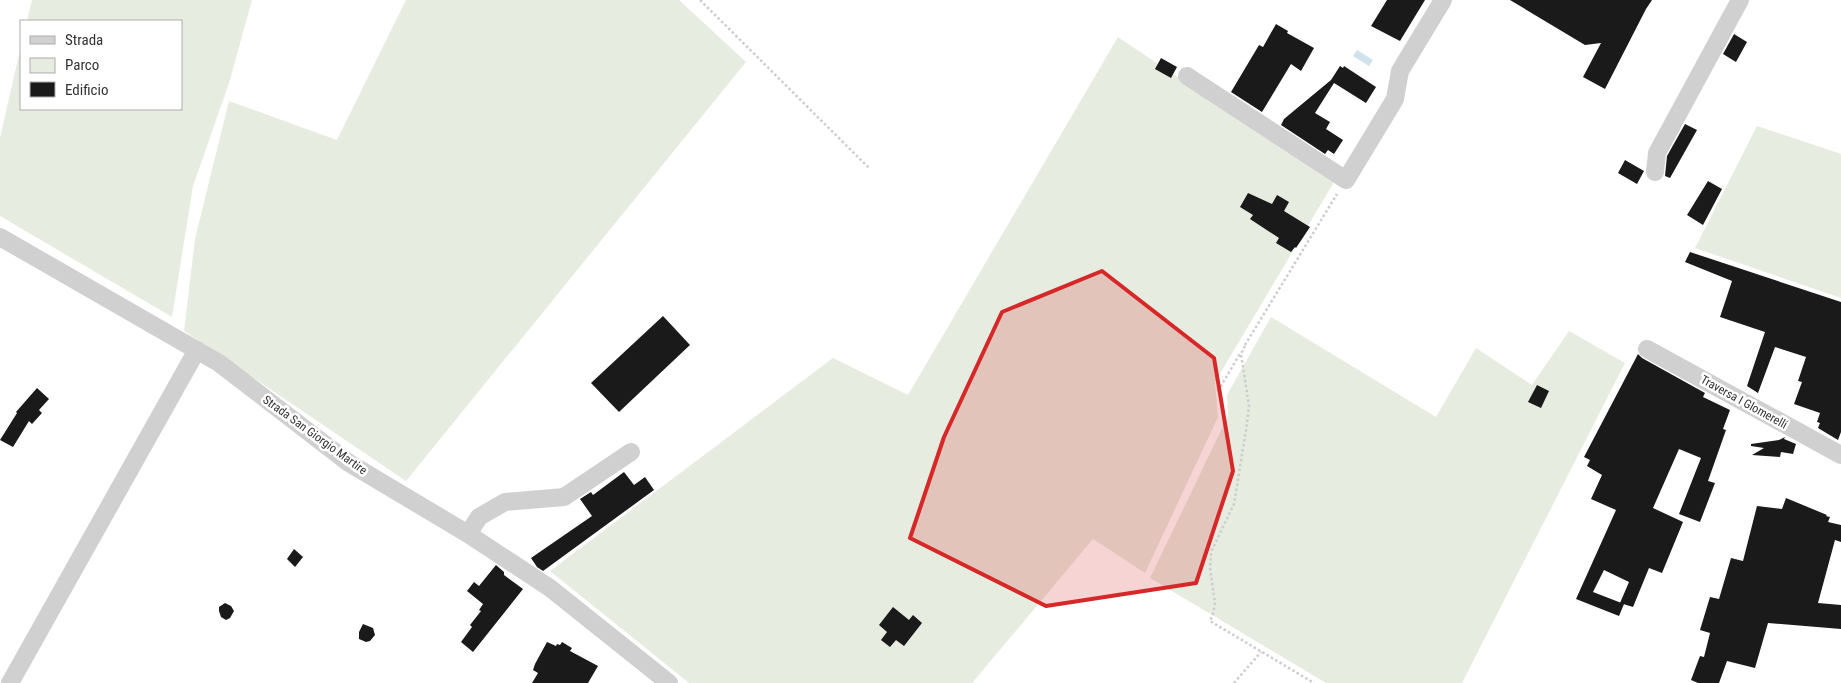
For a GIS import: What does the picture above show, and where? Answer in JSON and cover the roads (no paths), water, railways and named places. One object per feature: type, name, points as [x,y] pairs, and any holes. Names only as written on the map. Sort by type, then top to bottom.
[{"type":"street","points":[[1187,76],[1346,180],[1395,99],[1400,71],[1443,0]]},
{"type":"street","points":[[1655,172],[1657,153],[1740,0]]},
{"type":"street","name":"Strada San Giorgio Martire","points":[[0,237],[219,363],[349,462],[468,534],[550,588],[669,683]]},
{"type":"street","name":"Traversa I Glomerelli","points":[[1647,349],[1841,455]]},
{"type":"street","points":[[10,683],[196,350]]},
{"type":"street","points":[[468,534],[479,517],[505,502],[564,497],[631,452]]},
{"type":"water","points":[[1357,50],[1373,60],[1369,66],[1353,56]]}]
